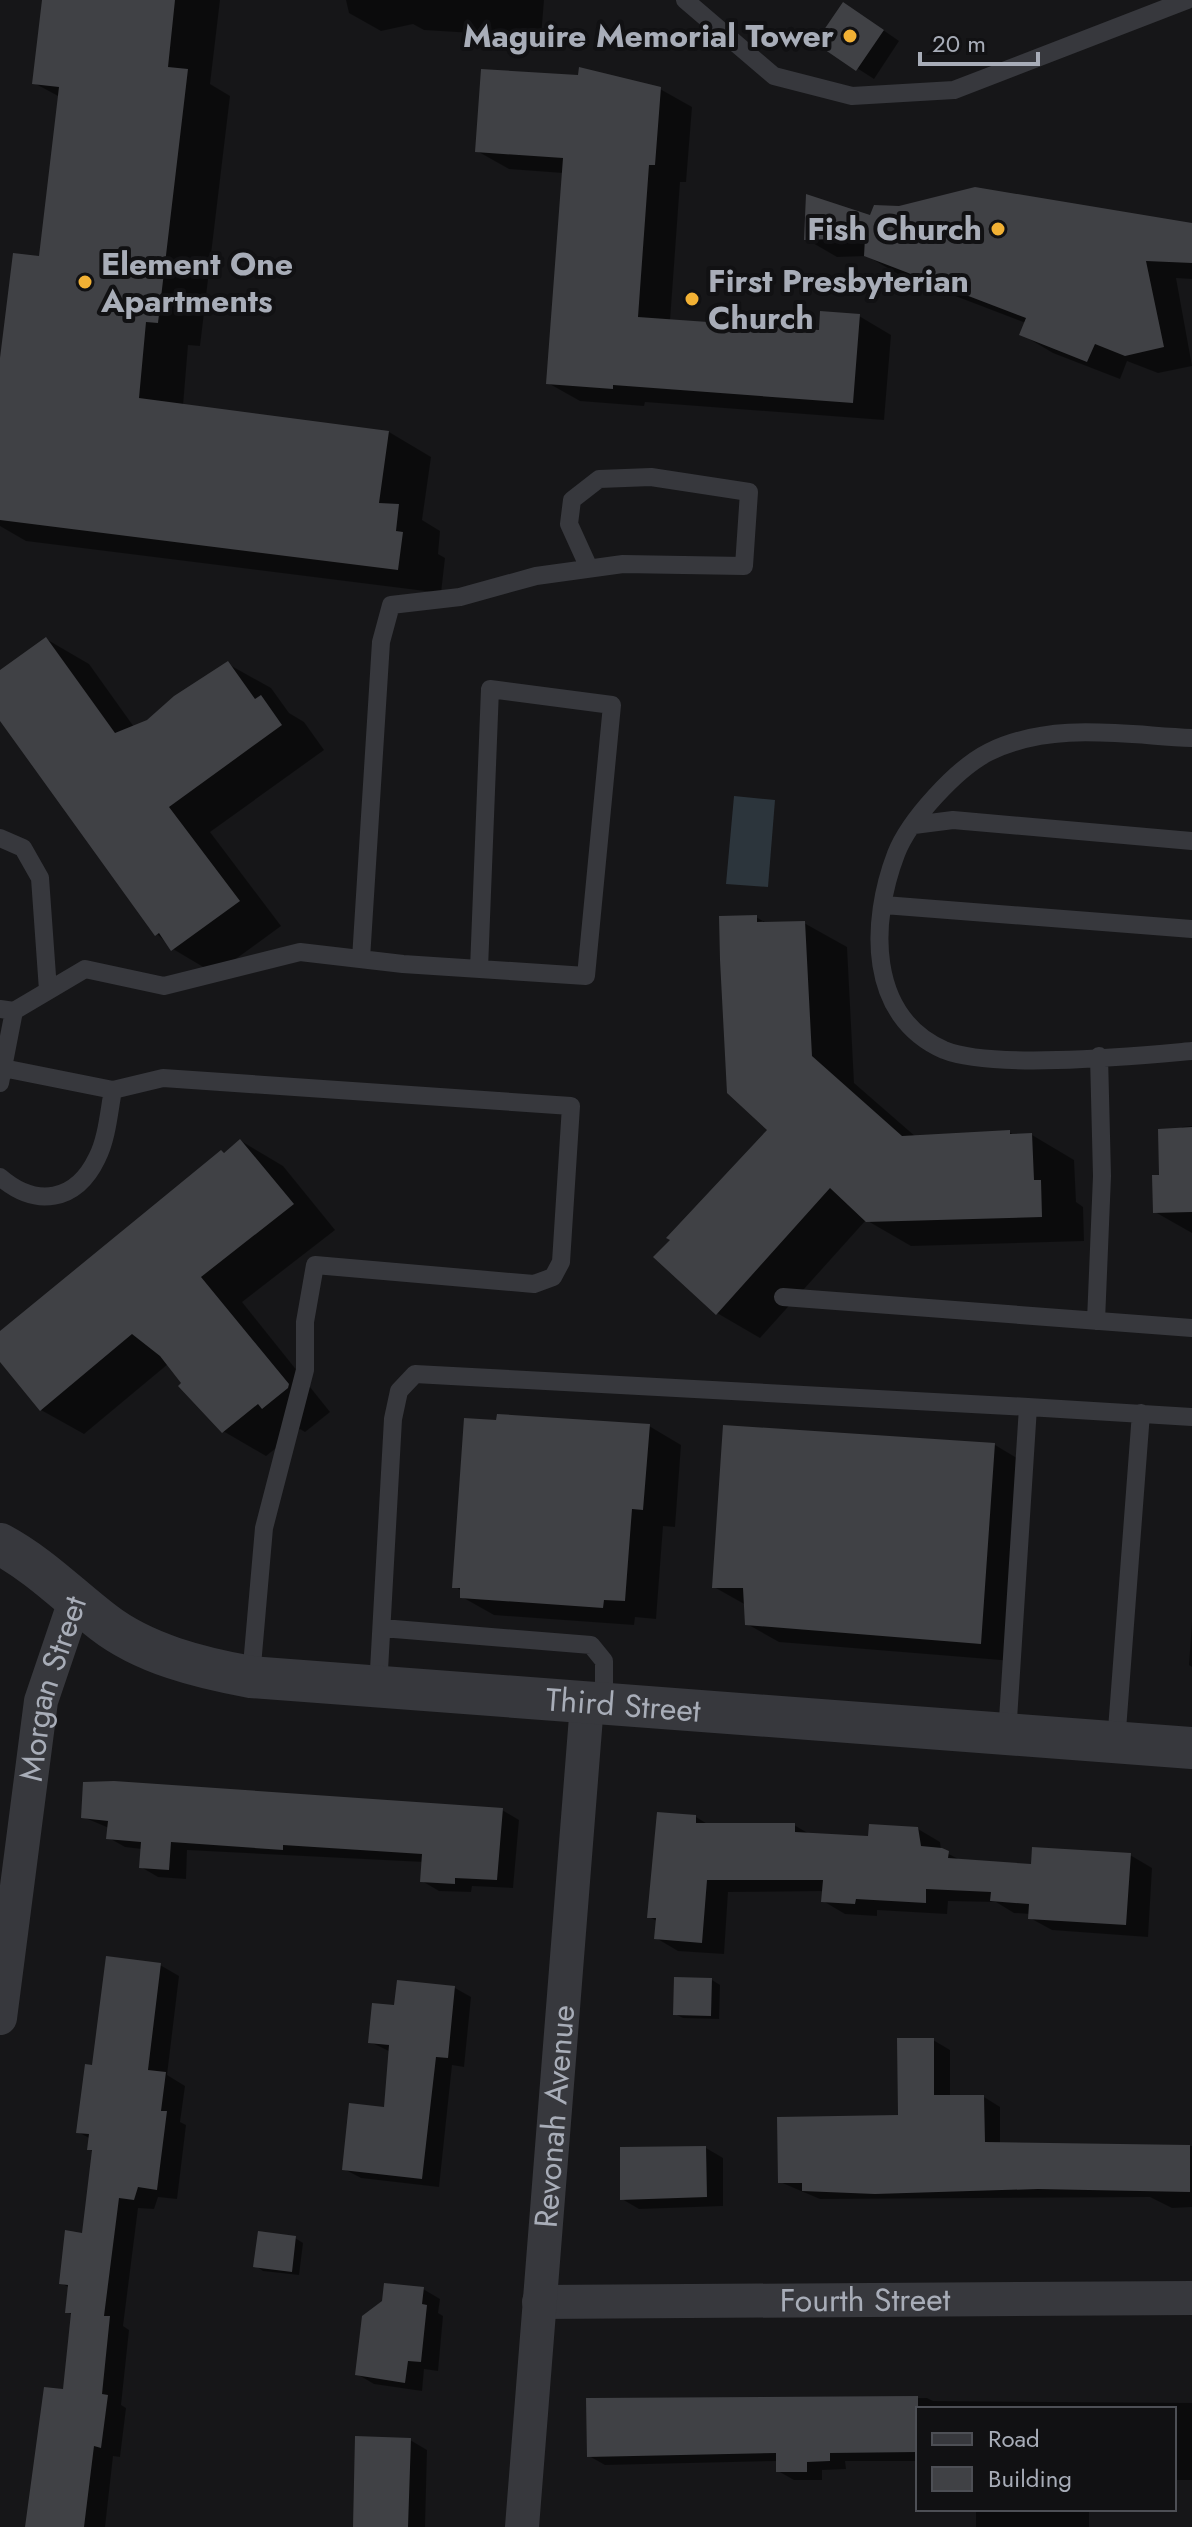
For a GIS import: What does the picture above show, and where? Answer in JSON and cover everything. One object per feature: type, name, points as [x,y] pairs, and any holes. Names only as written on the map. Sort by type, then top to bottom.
[{"type":"street","name":"Morgan Street","points":[[0,1544],[33,1564],[76,1598],[41,1701],[0,2018]]},
{"type":"street","name":"Third Street","points":[[76,1598],[104,1623],[146,1647],[189,1662],[251,1677],[1192,1748]]},
{"type":"street","name":"Revonah Avenue","points":[[522,2527],[539,2302],[595,1704]]},
{"type":"street","name":"Fourth Street","points":[[539,2302],[1192,2298]]},
{"type":"lane","points":[[685,0],[774,76],[852,96],[954,90],[1187,0]]},
{"type":"lane","points":[[361,959],[381,642],[391,605],[460,597],[536,576],[623,564],[744,566],[749,492],[651,477],[599,479],[572,500],[569,524],[589,568]]},
{"type":"lane","points":[[251,1677],[264,1528],[295,1421],[305,1370],[305,1322],[315,1265],[534,1284],[553,1277],[561,1262],[571,1106],[163,1078],[113,1090],[2,1076],[7,1010],[85,969],[164,986],[300,952],[479,969],[586,976],[612,705],[490,689],[479,969]]},
{"type":"lane","points":[[1192,738],[1066,732],[1028,736],[987,753],[962,770],[914,825],[896,854],[884,905],[878,956],[883,981],[897,1012],[917,1034],[946,1050],[975,1057],[1018,1060],[1192,1051]]},
{"type":"lane","points":[[914,825],[953,820],[1192,841]]},
{"type":"lane","points":[[0,838],[23,848],[40,878],[48,990]]},
{"type":"lane","points":[[884,905],[1192,929]]},
{"type":"lane","points":[[1096,1321],[1102,1176],[1099,1056]]},
{"type":"lane","points":[[0,1177],[17,1191],[52,1198],[75,1188],[98,1157],[113,1090]]},
{"type":"lane","points":[[783,1297],[1192,1328]]},
{"type":"lane","points":[[378,1688],[393,1419],[399,1391],[415,1374],[1192,1417]]},
{"type":"lane","points":[[1007,1735],[1028,1407]]},
{"type":"lane","points":[[1116,1743],[1141,1413]]},
{"type":"lane","points":[[382,1628],[591,1645],[604,1661],[595,1704]]},
{"type":"shaded area","points":[[734,796],[775,800],[768,887],[726,884]]},
{"type":"building","name":"Element One Apartments","points":[[42,0],[175,0],[168,67],[188,69],[158,323],[146,322],[139,398],[389,431],[379,503],[399,504],[396,531],[403,532],[398,570],[0,520],[0,358],[13,253],[39,256],[59,87],[32,84]]},
{"type":"building","name":"Maguire Memorial Tower","points":[[843,2],[884,30],[856,71],[815,43]]},
{"type":"building","points":[[579,67],[661,87],[655,165],[649,165],[638,317],[819,330],[820,311],[860,314],[853,403],[613,385],[613,389],[546,384],[563,158],[475,152],[481,69],[578,75]]},
{"type":"building","points":[[975,187],[1192,223],[1192,263],[1146,261],[1164,347],[1125,356],[1095,344],[1087,362],[1019,335],[1026,318],[864,256],[865,238],[804,240],[806,194],[870,215],[874,205],[899,206]]},
{"type":"building","points":[[46,637],[115,733],[147,720],[174,696],[228,661],[255,699],[261,695],[282,725],[169,807],[240,901],[171,951],[159,933],[155,936],[0,721],[0,670]]},
{"type":"building","points":[[757,915],[757,922],[805,921],[812,1056],[902,1136],[1010,1130],[1010,1134],[1032,1133],[1034,1180],[1041,1180],[1042,1217],[866,1222],[830,1188],[716,1315],[653,1257],[670,1240],[666,1238],[767,1130],[727,1093],[720,960],[719,916]]},
{"type":"building","points":[[1192,1127],[1192,1212],[1153,1213],[1152,1175],[1159,1175],[1158,1129]]},
{"type":"building","points":[[240,1139],[294,1204],[201,1277],[289,1384],[288,1388],[262,1409],[258,1404],[222,1433],[178,1386],[181,1383],[160,1356],[132,1334],[40,1411],[0,1362],[0,1331],[221,1150],[224,1153]]},
{"type":"building","points":[[497,1414],[650,1424],[643,1510],[632,1509],[625,1601],[604,1600],[603,1608],[460,1598],[460,1588],[452,1588],[464,1418],[496,1420]]},
{"type":"building","points":[[723,1425],[995,1443],[981,1644],[745,1625],[743,1588],[712,1588]]},
{"type":"building","points":[[114,1781],[503,1808],[497,1880],[455,1878],[455,1884],[420,1882],[422,1854],[283,1845],[283,1850],[171,1842],[169,1870],[139,1868],[141,1842],[106,1839],[108,1821],[81,1818],[83,1782]]},
{"type":"building","points":[[657,1812],[696,1815],[696,1823],[795,1823],[795,1832],[868,1836],[869,1824],[918,1827],[921,1846],[949,1851],[948,1858],[1031,1864],[1032,1847],[1131,1853],[1126,1925],[1028,1919],[1029,1904],[990,1901],[991,1892],[926,1889],[926,1903],[856,1899],[855,1904],[821,1902],[823,1880],[707,1880],[702,1943],[654,1939],[656,1918],[647,1918]]},
{"type":"building","points":[[106,1956],[161,1963],[148,2070],[166,2072],[161,2111],[167,2111],[157,2190],[138,2187],[134,2200],[119,2198],[104,2316],[110,2316],[102,2394],[108,2395],[101,2448],[94,2446],[84,2527],[25,2527],[44,2387],[63,2389],[71,2313],[65,2313],[68,2285],[59,2284],[65,2230],[82,2233],[92,2150],[87,2150],[89,2134],[76,2133],[85,2064],[92,2065]]},
{"type":"building","points":[[674,1977],[712,1978],[711,2016],[673,2015]]},
{"type":"building","points":[[397,1980],[455,1986],[448,2058],[436,2057],[422,2179],[342,2170],[349,2103],[384,2107],[389,2045],[368,2043],[372,2003],[394,2005]]},
{"type":"building","points":[[897,2038],[934,2038],[934,2095],[984,2095],[985,2142],[1190,2145],[1190,2192],[1038,2189],[875,2194],[802,2191],[802,2183],[778,2183],[777,2117],[898,2115]]},
{"type":"building","points":[[706,2146],[707,2197],[620,2200],[620,2147]]},
{"type":"building","points":[[258,2231],[296,2236],[292,2272],[253,2267]]},
{"type":"building","points":[[384,2283],[424,2287],[422,2304],[427,2305],[421,2362],[408,2361],[405,2383],[355,2375],[362,2316],[382,2301]]},
{"type":"building","points":[[918,2396],[916,2452],[830,2453],[830,2461],[807,2462],[807,2472],[776,2472],[776,2453],[587,2457],[586,2398]]},
{"type":"building","points":[[355,2436],[411,2438],[408,2527],[353,2527]]},
{"type":"place","name":"Maguire Memorial Tower","points":[[850,36]]},
{"type":"place","name":"Fish Church","points":[[998,229]]},
{"type":"place","name":"Element One Apartments","points":[[85,282]]},
{"type":"place","name":"First Presbyterian Church","points":[[692,299]]}]
